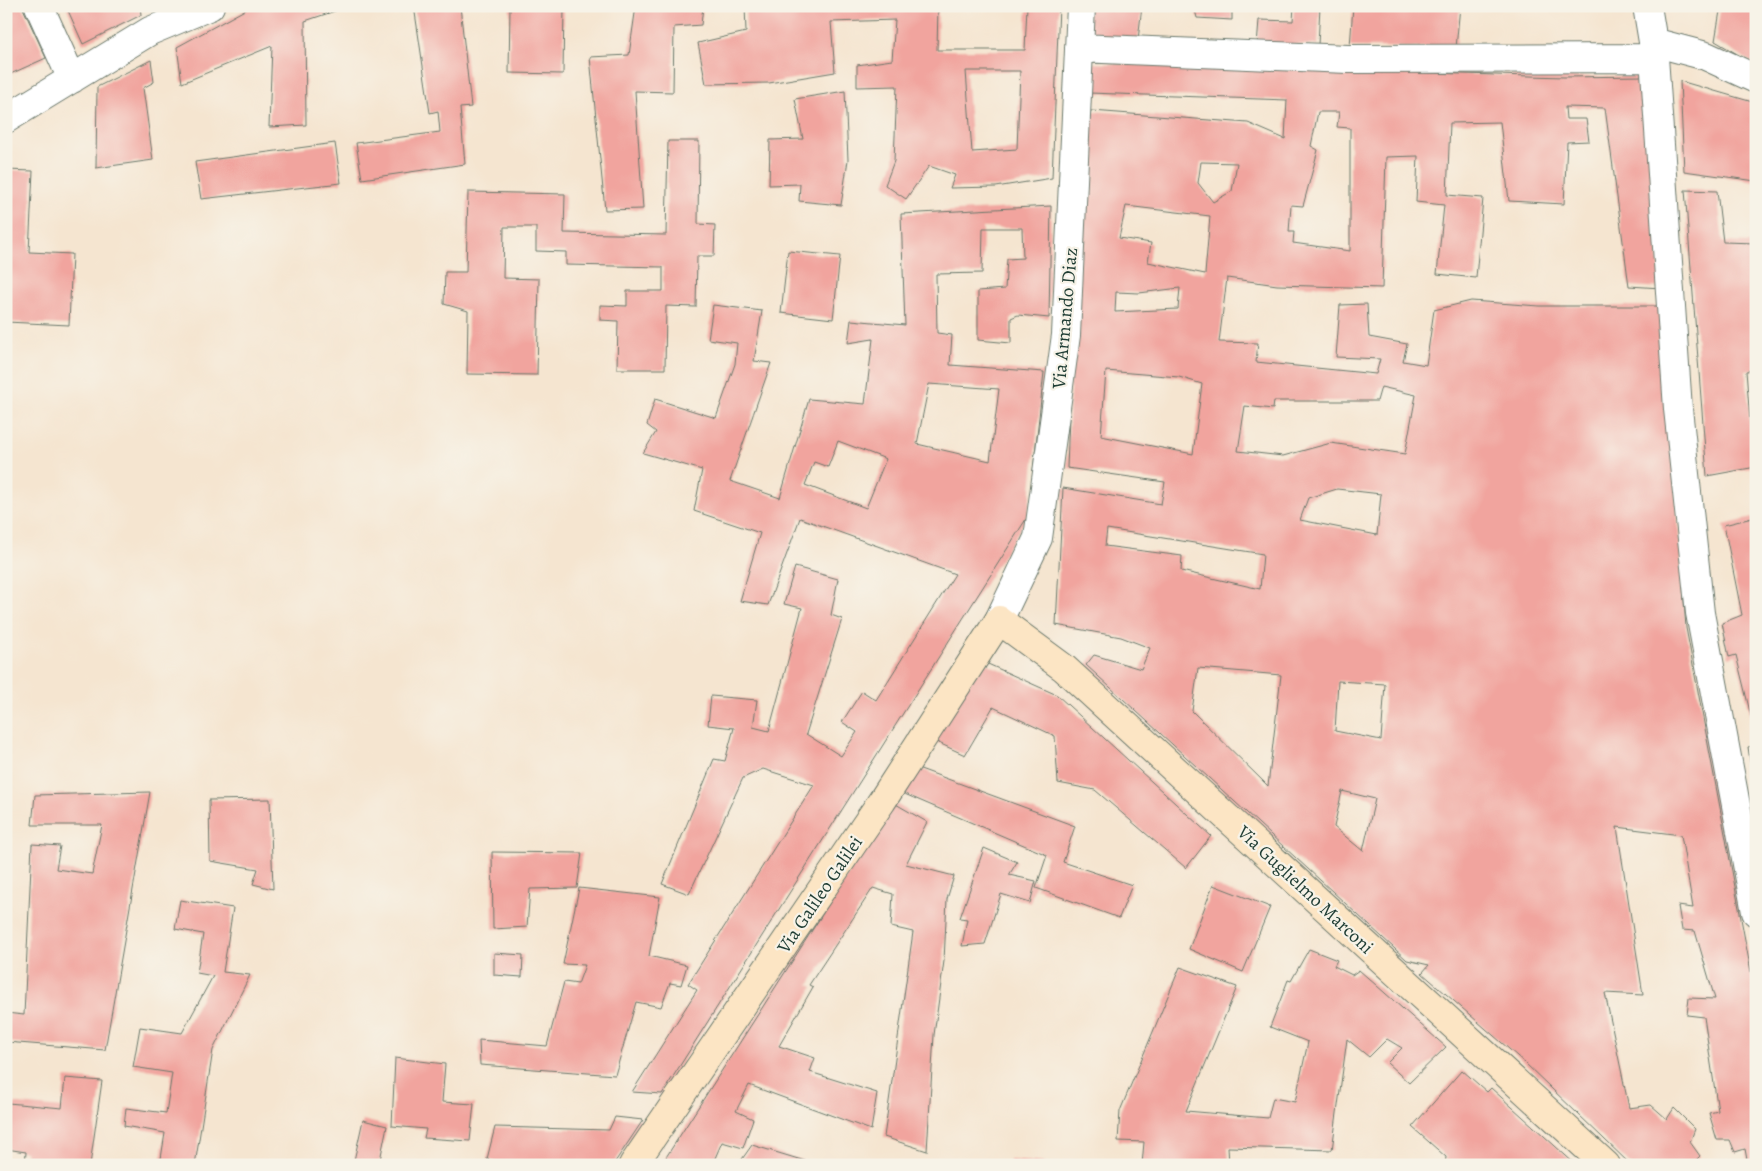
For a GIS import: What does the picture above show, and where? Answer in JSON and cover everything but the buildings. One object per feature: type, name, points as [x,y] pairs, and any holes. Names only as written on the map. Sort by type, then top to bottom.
[{"type":"street","points":[[39,6],[72,78]]},
{"type":"street","points":[[6,119],[150,31],[210,6]]},
{"type":"street","name":"Via Armando Diaz","points":[[1000,620],[1038,538],[1066,335],[1081,6]]},
{"type":"street","points":[[1646,6],[1654,50],[1678,409],[1700,613],[1756,912]]},
{"type":"street","points":[[1079,48],[1348,59],[1654,50],[1706,56],[1756,79]]},
{"type":"street","name":"Via Galileo Galilei","points":[[633,1165],[882,801],[1000,620]]},
{"type":"street","name":"Via Guglielmo Marconi","points":[[1000,620],[1064,668],[1606,1165]]}]
